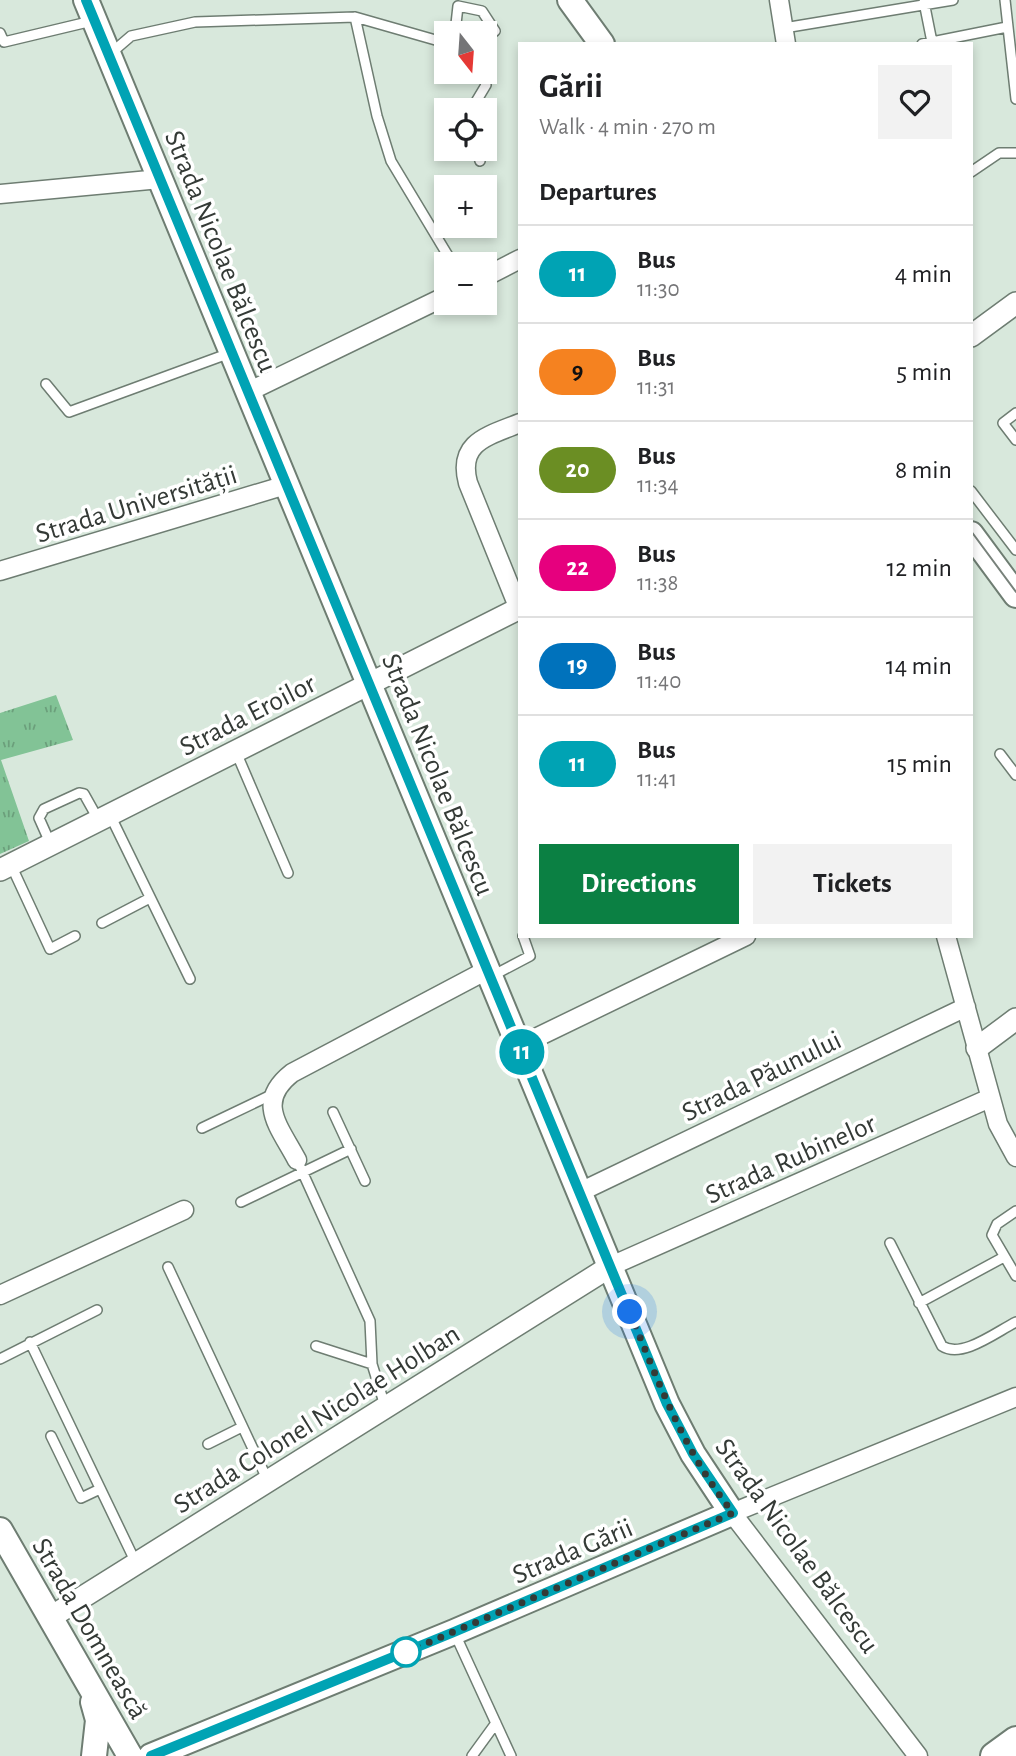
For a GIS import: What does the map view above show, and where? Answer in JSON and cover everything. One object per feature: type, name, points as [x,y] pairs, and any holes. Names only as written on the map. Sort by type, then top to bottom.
[{"type":"main road","points":[[570,0],[601,42]]},
{"type":"main road","name":"Strada Nicolae Bălcescu","points":[[90,10],[678,1426],[704,1472],[733,1513]]},
{"type":"main road","points":[[973,536],[1010,582]]},
{"type":"main road","name":"Strada Gării","points":[[151,1756],[454,1632],[733,1513]]},
{"type":"main road","name":"Strada Domnească","points":[[0,1530],[130,1756]]},
{"type":"main road","points":[[89,1684],[98,1720],[94,1756]]},
{"type":"main road","points":[[994,1756],[1016,1740]]},
{"type":"street","points":[[779,0],[785,36]]},
{"type":"street","points":[[0,194],[160,179]]},
{"type":"street","points":[[497,271],[518,260]]},
{"type":"street","points":[[248,392],[434,302]]},
{"type":"street","points":[[973,335],[1016,303]]},
{"type":"street","points":[[518,424],[478,443],[465,456],[464,463],[468,483],[518,607]]},
{"type":"street","name":"Strada Universității","points":[[0,571],[286,485]]},
{"type":"street","name":"Strada Eroilor","points":[[5,867],[518,609]]},
{"type":"street","points":[[519,1046],[742,938]]},
{"type":"street","points":[[947,938],[998,1124],[1016,1157]]},
{"type":"street","points":[[299,1166],[272,1110],[271,1095],[277,1084],[292,1073],[489,974]]},
{"type":"street","name":"Strada Păunului","points":[[580,1192],[966,1007]]},
{"type":"street","points":[[976,1048],[1016,1019]]},
{"type":"street","name":"Strada Rubinelor","points":[[611,1266],[990,1098]]},
{"type":"street","points":[[0,1295],[184,1210]]},
{"type":"street","name":"Strada Colonel Nicolae Holban","points":[[51,1617],[611,1266]]},
{"type":"street","name":"Strada Gării","points":[[733,1513],[1016,1397]]},
{"type":"street","name":"Strada Nicolae Bălcescu","points":[[733,1513],[918,1756]]},
{"type":"lane","points":[[785,36],[924,2],[953,0]]},
{"type":"lane","points":[[1005,0],[1016,99]]},
{"type":"lane","points":[[924,2],[927,42]]},
{"type":"lane","points":[[456,21],[458,6],[482,10],[489,21]]},
{"type":"lane","points":[[0,33],[4,42],[90,10]]},
{"type":"lane","points":[[108,55],[131,36],[195,22],[355,17],[434,40]]},
{"type":"lane","points":[[355,17],[377,116],[391,161],[446,252]]},
{"type":"lane","points":[[954,41],[1007,27]]},
{"type":"lane","points":[[973,171],[999,153],[1016,153]]},
{"type":"lane","points":[[46,384],[69,412],[232,352]]},
{"type":"lane","points":[[1016,413],[1003,423],[1016,440]]},
{"type":"lane","points":[[973,494],[1016,550]]},
{"type":"lane","points":[[235,750],[288,873]]},
{"type":"lane","points":[[1000,754],[1016,775]]},
{"type":"lane","points":[[51,845],[39,818],[44,809],[79,793],[84,794],[104,818],[190,979]]},
{"type":"lane","points":[[5,867],[50,948],[75,936]]},
{"type":"lane","points":[[102,923],[148,898]]},
{"type":"lane","points":[[489,974],[530,956],[524,938]]},
{"type":"lane","points":[[202,1128],[271,1095]]},
{"type":"lane","points":[[333,1112],[365,1181]]},
{"type":"lane","points":[[241,1202],[299,1166],[351,1149]]},
{"type":"lane","points":[[299,1166],[370,1321],[372,1364],[386,1408]]},
{"type":"lane","points":[[1016,1211],[997,1224],[992,1233],[1016,1276]]},
{"type":"lane","points":[[890,1243],[942,1346],[948,1350],[959,1351],[1016,1322]]},
{"type":"lane","points":[[919,1303],[1004,1257]]},
{"type":"lane","points":[[168,1267],[268,1483]]},
{"type":"lane","points":[[0,1359],[97,1310]]},
{"type":"lane","points":[[30,1342],[136,1563]]},
{"type":"lane","points":[[316,1346],[372,1364]]},
{"type":"lane","points":[[208,1444],[243,1427]]},
{"type":"lane","points":[[51,1436],[81,1498],[100,1489]]},
{"type":"lane","points":[[454,1632],[512,1756]]},
{"type":"lane","points":[[472,1756],[496,1724]]},
{"type":"green space","points":[[56,695],[73,740],[1,760],[29,841],[0,854],[0,713]]},
{"type":"tram line","points":[[973,534],[1016,592]]},
{"type":"bus line","name":"11","points":[[86,0],[667,1404],[693,1454],[733,1513],[454,1632],[151,1756]]},
{"type":"route","points":[[406,1652],[404,1653],[733,1513],[717,1493],[678,1426],[630,1312]]}]
